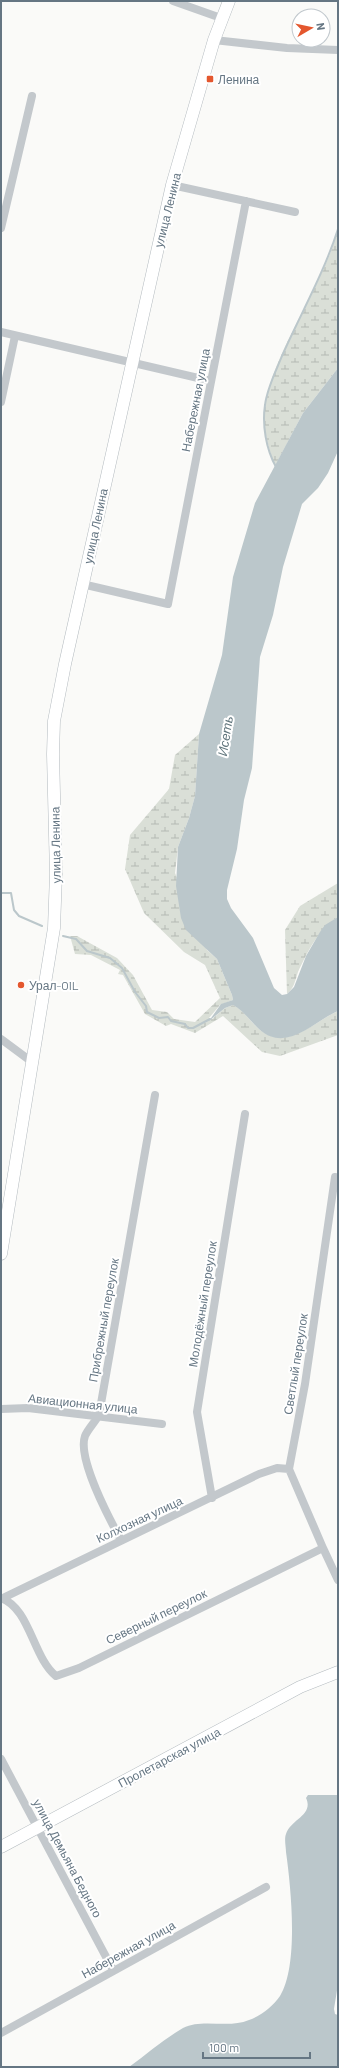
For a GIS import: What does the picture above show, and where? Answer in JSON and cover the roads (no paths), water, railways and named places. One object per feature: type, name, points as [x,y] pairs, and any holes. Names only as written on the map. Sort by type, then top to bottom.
[{"type":"main road","name":"улица Ленина","points":[[1,1254],[54,928],[56,874],[53,754],[54,721],[82,584],[172,185],[214,40],[221,18],[229,1]]},
{"type":"main road","name":"Пролетарская улица","points":[[1,1847],[300,1687],[338,1672]]},
{"type":"street","points":[[173,1],[221,18]]},
{"type":"street","points":[[214,40],[287,48],[338,50]]},
{"type":"street","points":[[1,228],[32,96]]},
{"type":"street","points":[[172,185],[295,212]]},
{"type":"street","name":"Набережная улица","points":[[82,584],[168,604],[246,201]]},
{"type":"street","points":[[1,332],[211,381]]},
{"type":"street","points":[[1,402],[15,336]]},
{"type":"street","points":[[1,1039],[32,1062]]},
{"type":"street","name":"Прибрежный переулок","points":[[121,1540],[98,1496],[86,1456],[84,1437],[99,1415],[155,1095]]},
{"type":"street","name":"Молодёжный переулок","points":[[212,1498],[197,1412],[245,1114]]},
{"type":"street","name":"Светлый переулок","points":[[289,1469],[305,1384],[335,1177]]},
{"type":"street","name":"Авиационная улица","points":[[1,1409],[28,1408],[99,1415],[162,1424]]},
{"type":"street","name":"Колхозная улица","points":[[1,1598],[212,1498],[259,1474],[277,1468],[289,1469]]},
{"type":"street","points":[[289,1469],[338,1580]]},
{"type":"street","name":"Северный переулок","points":[[1,1598],[9,1601],[18,1612],[47,1670],[56,1676],[79,1668],[323,1548]]},
{"type":"street","name":"улица Демьяна Бедного","points":[[1,1758],[113,1970]]},
{"type":"street","name":"Набережная улица","points":[[1,2033],[46,2010],[113,1970],[266,1887]]},
{"type":"water","name":"Исеть","points":[[338,368],[338,451],[328,473],[318,488],[302,504],[283,567],[273,615],[260,657],[252,768],[244,800],[237,849],[227,890],[227,899],[231,908],[253,938],[274,988],[282,995],[287,994],[294,987],[306,956],[325,925],[338,917],[338,1011],[300,1033],[290,1037],[280,1038],[270,1036],[260,1030],[244,1013],[233,1005],[225,1008],[209,1021],[221,1004],[233,1000],[217,959],[186,930],[181,918],[176,886],[178,847],[189,818],[195,796],[199,734],[222,655],[233,577],[255,503],[303,413]]},
{"type":"water","points":[[308,1795],[338,1795],[338,1984],[334,2009],[335,2014],[338,2015],[338,2067],[129,2067],[183,2028],[191,2025],[207,2023],[241,2023],[258,2016],[280,1996],[286,1982],[292,1946],[290,1885],[285,1836],[292,1824],[305,1813],[308,1804],[306,1798]]},
{"type":"waterway","points":[[276,467],[267,445],[264,421],[266,399],[282,356],[312,293],[338,229]]},
{"type":"waterway","points":[[1,893],[11,893],[14,910],[19,916],[42,926]]},
{"type":"waterway","points":[[63,936],[76,939],[87,951],[110,958],[122,968],[135,992],[146,1006],[147,1012],[159,1018],[168,1017],[171,1021],[185,1024],[188,1028],[193,1028],[210,1019]]},
{"type":"place","name":"Ленина","points":[[210,79]]},
{"type":"place","name":"Урал-OIL","points":[[21,985]]}]
